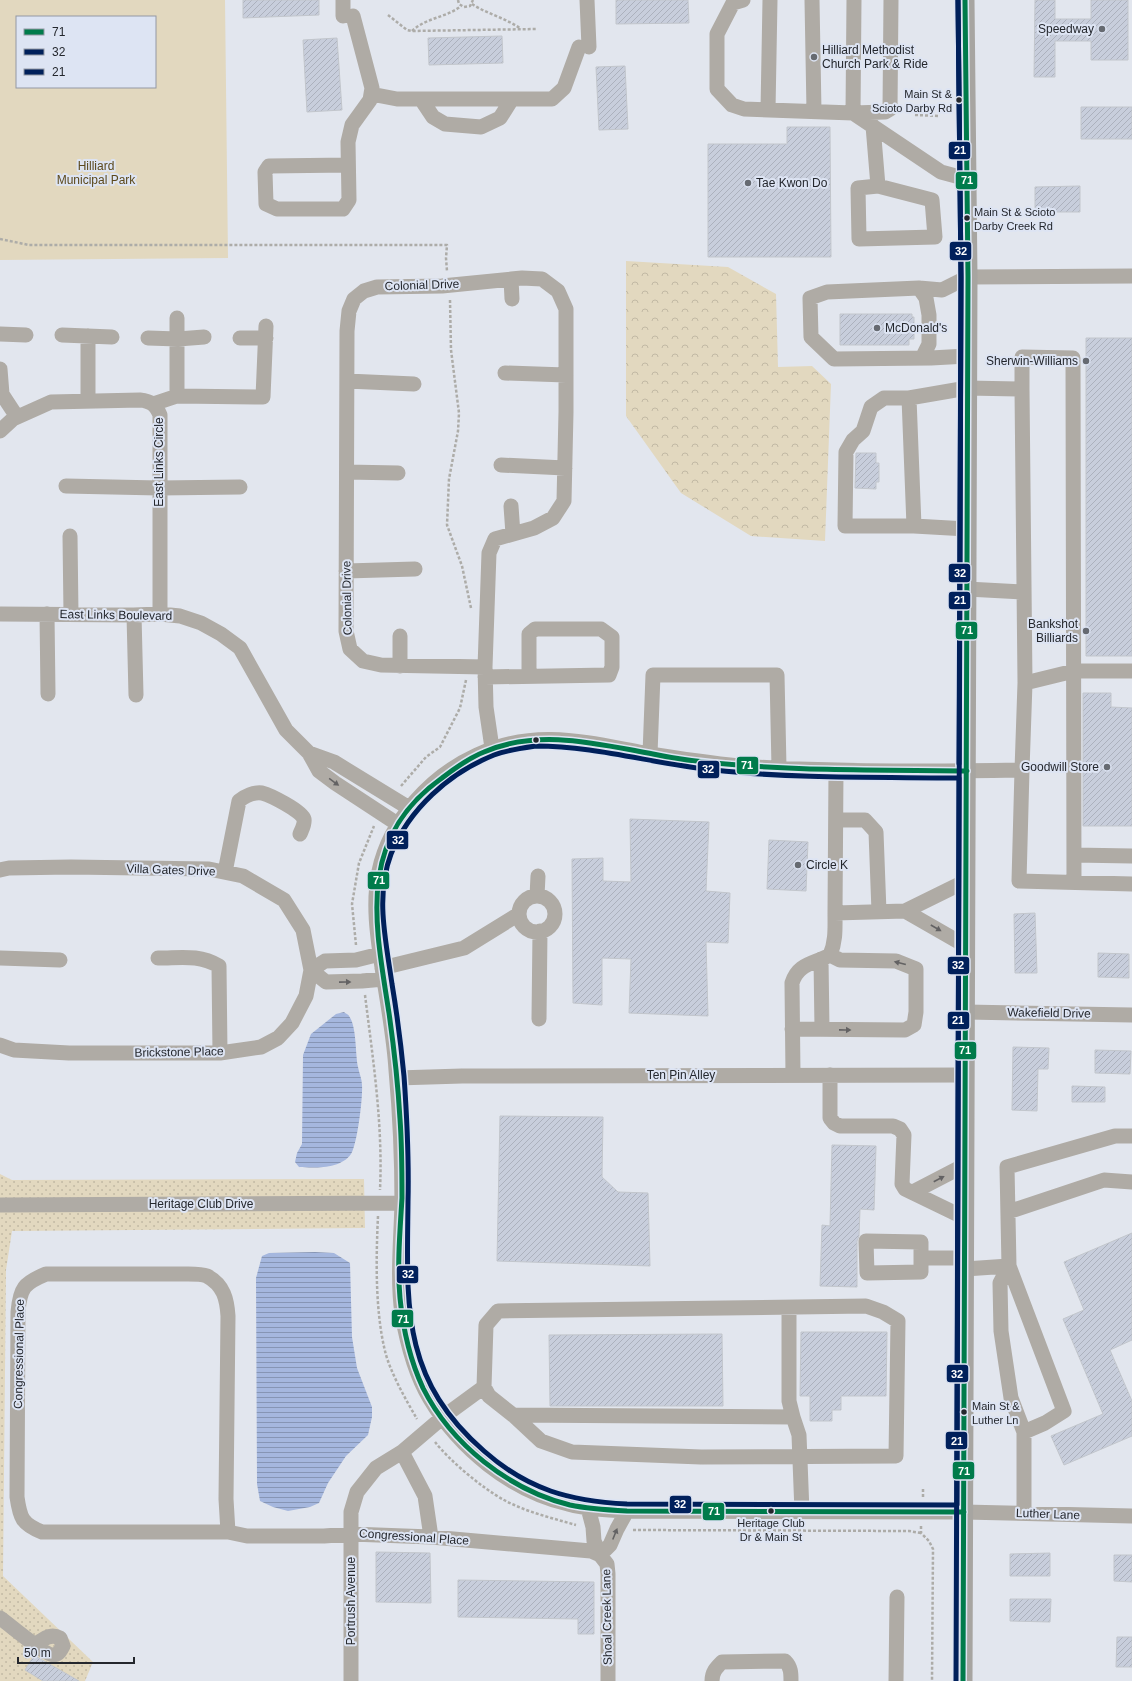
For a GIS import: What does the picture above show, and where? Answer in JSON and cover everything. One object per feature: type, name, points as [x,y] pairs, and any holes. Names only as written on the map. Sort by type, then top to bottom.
[{"type":"main road","points":[[963,1681],[968,277],[965,0]]},
{"type":"street","points":[[343,0],[372,88],[370,100],[352,125],[348,142],[349,200],[343,209],[277,209],[266,204],[265,172],[269,166],[348,165]]},
{"type":"street","points":[[371,94],[397,99],[552,99],[564,88],[584,47],[588,0]]},
{"type":"street","points":[[743,0],[733,3],[718,34],[717,89],[732,105],[744,109],[853,113],[885,112],[890,110],[890,0]]},
{"type":"street","points":[[768,110],[770,0]]},
{"type":"street","points":[[812,0],[814,111]]},
{"type":"street","points":[[853,113],[854,0]]},
{"type":"street","points":[[421,99],[434,117],[445,124],[481,127],[500,118],[512,99]]},
{"type":"street","points":[[853,113],[941,172],[967,180]]},
{"type":"street","points":[[873,126],[878,186]]},
{"type":"street","points":[[878,186],[932,200],[935,237],[859,239],[858,188],[878,186]]},
{"type":"street","points":[[967,356],[834,359],[811,337],[810,298],[828,292],[919,288],[942,290],[968,277],[1132,276]]},
{"type":"street","points":[[511,279],[512,299]]},
{"type":"street","name":"Colonial Drive","points":[[485,672],[468,667],[380,665],[363,661],[350,648],[346,631],[347,381],[349,311],[354,299],[364,290],[377,287],[449,285],[511,279],[542,279],[558,291],[566,308],[564,501],[553,518],[534,528],[495,539],[488,553],[485,672],[486,707],[492,748]]},
{"type":"street","points":[[919,288],[926,298],[929,315],[929,344],[922,358]]},
{"type":"street","points":[[177,396],[178,318]]},
{"type":"street","points":[[153,404],[177,396],[263,397],[266,332],[240,338]]},
{"type":"street","points":[[0,334],[26,335]]},
{"type":"street","points":[[62,334],[112,337]]},
{"type":"street","points":[[88,336],[88,401]]},
{"type":"street","points":[[148,338],[178,339],[204,337]]},
{"type":"street","points":[[1074,882],[1073,358],[1022,357],[1025,683],[1019,881],[1132,884]]},
{"type":"street","points":[[0,368],[2,394],[17,417]]},
{"type":"street","points":[[505,373],[566,375]]},
{"type":"street","points":[[347,381],[414,384]]},
{"type":"street","points":[[967,529],[914,526],[845,526],[846,452],[853,440],[863,431],[871,407],[884,398],[909,398],[967,388],[1022,389]]},
{"type":"street","points":[[909,398],[914,526]]},
{"type":"street","name":"East Links Circle","points":[[0,432],[17,417],[51,402],[140,400],[149,401],[156,406],[160,415],[160,614]]},
{"type":"street","points":[[501,465],[565,468]]},
{"type":"street","points":[[347,472],[398,473]]},
{"type":"street","points":[[66,486],[159,488],[240,487]]},
{"type":"street","points":[[511,506],[513,534]]},
{"type":"street","points":[[70,536],[71,614]]},
{"type":"street","points":[[346,571],[415,569]]},
{"type":"street","points":[[967,589],[1024,592]]},
{"type":"street","name":"East Links Boulevard","points":[[0,614],[160,614],[180,616],[201,623],[221,634],[240,648],[286,730],[309,753],[319,771],[335,784],[399,825]]},
{"type":"street","points":[[48,614],[48,694]]},
{"type":"street","points":[[134,615],[136,694]]},
{"type":"street","points":[[485,672],[529,676],[609,675],[612,667],[612,637],[601,629],[535,629],[529,634],[529,676]]},
{"type":"street","points":[[400,636],[400,666]]},
{"type":"street","points":[[1025,683],[1074,671],[1132,671]]},
{"type":"street","points":[[650,754],[653,675],[777,675],[779,768]]},
{"type":"street","points":[[964,1512],[627,1511],[588,1508],[565,1504],[530,1491],[486,1463],[465,1443],[428,1397],[416,1370],[408,1343],[404,1321],[400,1290],[402,1164],[397,1078],[377,934],[376,917],[379,871],[385,851],[399,825],[409,808],[427,789],[456,767],[473,757],[492,748],[529,740],[563,739],[702,762],[779,768],[836,770],[1022,770]]},
{"type":"street","name":"East Links Boulevard","points":[[309,753],[334,762],[409,808]]},
{"type":"street","points":[[822,1029],[826,957],[834,946],[836,934],[836,770]]},
{"type":"street","points":[[225,872],[239,801],[244,797],[261,793],[271,796],[295,809],[302,815],[304,820],[304,826],[300,834]]},
{"type":"street","points":[[836,820],[865,820],[876,832],[879,912]]},
{"type":"street","points":[[1074,855],[1132,856]]},
{"type":"street","name":"Villa Gates Drive","points":[[0,870],[8,868],[71,867],[208,868],[243,876],[284,900],[303,930],[311,970]]},
{"type":"street","points":[[537,896],[538,876]]},
{"type":"street","points":[[835,913],[905,911],[966,881]]},
{"type":"street","points":[[537,896],[543,897],[552,904],[555,914],[550,925],[546,929],[540,931],[528,929],[520,920],[519,914],[520,908],[526,899],[537,896]]},
{"type":"street","points":[[905,911],[966,946]]},
{"type":"street","points":[[382,967],[358,960],[326,961],[311,970],[326,982],[362,981],[382,967],[464,948],[519,914]]},
{"type":"street","points":[[539,1020],[540,931]]},
{"type":"street","points":[[158,958],[195,957],[208,960],[219,966],[220,1053]]},
{"type":"street","points":[[792,1029],[905,1030],[914,1025],[916,1012],[916,969],[896,961],[840,960],[826,957],[806,964],[794,976],[792,983],[792,1029],[793,1075]]},
{"type":"street","points":[[0,958],[60,960]]},
{"type":"street","name":"Brickstone Place","points":[[0,1045],[14,1050],[69,1053],[220,1053],[260,1047],[278,1038],[292,1023],[306,996],[311,970]]},
{"type":"street","name":"Wakefield Drive","points":[[966,1012],[1132,1016]]},
{"type":"street","name":"Ten Pin Alley","points":[[397,1078],[462,1076],[778,1074],[966,1075]]},
{"type":"street","points":[[830,1075],[830,1118],[834,1123],[840,1126],[893,1126],[900,1129],[904,1135],[902,1184],[905,1189],[965,1218]]},
{"type":"street","points":[[1024,1432],[1045,1423],[1064,1411],[1009,1266],[1007,1167],[1115,1136],[1132,1136]]},
{"type":"street","points":[[913,1192],[965,1165]]},
{"type":"street","points":[[1008,1212],[1104,1180],[1132,1182]]},
{"type":"street","name":"Heritage Club Drive","points":[[0,1205],[402,1204]]},
{"type":"street","points":[[921,1258],[965,1264],[1009,1266]]},
{"type":"street","points":[[1009,1266],[1000,1283],[1001,1331],[1011,1398],[1024,1432],[1024,1513]]},
{"type":"street","name":"Congressional Place","points":[[228,1532],[226,1491],[228,1301],[221,1287],[206,1276],[188,1274],[46,1274],[30,1281],[20,1295],[18,1312],[17,1497],[19,1513],[29,1527],[42,1532],[228,1532],[246,1536],[324,1536],[351,1534],[431,1538],[591,1551],[600,1555]]},
{"type":"street","points":[[866,1306],[883,1312],[898,1321],[896,1456],[700,1457],[572,1452],[540,1441],[513,1415],[489,1396],[484,1388],[486,1325],[498,1311],[789,1308],[866,1306]]},
{"type":"street","points":[[789,1308],[789,1401],[799,1435],[802,1512]]},
{"type":"street","name":"Portrush Avenue","points":[[351,1681],[351,1512],[356,1492],[376,1468],[402,1452],[443,1417],[484,1388]]},
{"type":"street","points":[[513,1415],[794,1417]]},
{"type":"street","points":[[402,1452],[425,1496],[431,1538]]},
{"type":"street","name":"Shoal Creek Lane","points":[[588,1508],[593,1527],[594,1542],[600,1555],[607,1564],[608,1681]]},
{"type":"street","name":"Shoal Creek Lane","points":[[600,1555],[610,1545],[616,1529],[627,1511]]},
{"type":"street","name":"Luther Lane","points":[[964,1512],[1132,1516]]},
{"type":"street","points":[[896,1681],[897,1597]]},
{"type":"street","points":[[0,1618],[36,1645]]},
{"type":"street","points":[[712,1681],[712,1676],[716,1668],[722,1662],[785,1661],[789,1665],[791,1681]]},
{"type":"path","points":[[458,0],[461,6]]},
{"type":"path","points":[[412,31],[419,24],[430,19],[445,16],[461,6],[467,7],[472,4],[473,0]]},
{"type":"path","points":[[472,4],[485,12],[514,24],[522,29]]},
{"type":"path","points":[[388,15],[408,30],[412,31],[536,29]]},
{"type":"path","points":[[915,115],[939,116]]},
{"type":"path","points":[[0,239],[30,245],[447,245],[446,258],[449,285],[451,350],[459,413],[458,431],[449,479],[447,525],[462,566],[471,609]]},
{"type":"path","points":[[392,798],[406,779],[426,757],[440,747],[460,708],[468,667]]},
{"type":"path","points":[[358,960],[354,938],[352,904],[359,863],[375,823],[381,814]]},
{"type":"path","points":[[362,981],[377,1090],[380,1174],[379,1319],[385,1352],[404,1397],[417,1420],[437,1445],[465,1472],[503,1500],[546,1517],[593,1527]]},
{"type":"path","points":[[921,1533],[923,1487]]},
{"type":"path","points":[[616,1529],[909,1531],[921,1533],[929,1541],[933,1549],[932,1681]]},
{"type":"green space","name":"Hilliard Municipal Park","points":[[0,0],[225,0],[228,258],[0,260]]},
{"type":"green space","points":[[626,261],[728,267],[776,294],[778,367],[812,366],[831,384],[825,541],[751,536],[681,493],[626,416]]},
{"type":"green space","points":[[0,1174],[12,1180],[364,1179],[365,1228],[12,1231],[6,1270],[3,1576],[93,1662],[85,1681],[0,1681]]},
{"type":"water","points":[[344,1012],[352,1021],[358,1069],[362,1083],[361,1110],[353,1149],[347,1159],[334,1165],[312,1168],[299,1167],[295,1162],[297,1153],[302,1144],[303,1055],[311,1034],[336,1014]]},
{"type":"water","points":[[269,1253],[334,1253],[350,1263],[352,1337],[357,1368],[372,1407],[372,1417],[368,1435],[346,1456],[328,1483],[319,1503],[310,1507],[288,1511],[273,1507],[260,1501],[257,1484],[256,1278],[262,1256]]},
{"type":"building","points":[[243,0],[319,0],[319,15],[243,18]]},
{"type":"building","points":[[616,0],[688,0],[689,23],[616,24]]},
{"type":"building","points":[[1035,0],[1055,0],[1055,19],[1091,19],[1091,0],[1128,0],[1128,60],[1091,60],[1091,41],[1055,41],[1055,77],[1034,77]]},
{"type":"building","points":[[502,36],[503,63],[429,65],[428,38]]},
{"type":"building","points":[[337,38],[342,110],[307,112],[303,40]]},
{"type":"building","points":[[625,66],[628,129],[599,130],[596,67]]},
{"type":"building","points":[[1081,107],[1132,107],[1132,139],[1081,139]]},
{"type":"building","points":[[787,127],[830,127],[831,257],[708,257],[708,144],[787,144]]},
{"type":"building","points":[[1080,186],[1080,212],[1035,212],[1035,187]]},
{"type":"building","name":"McDonald's","points":[[840,314],[912,314],[912,317],[914,317],[914,339],[909,339],[909,345],[840,345]]},
{"type":"building","points":[[1086,338],[1132,338],[1132,656],[1086,656]]},
{"type":"building","points":[[856,453],[876,453],[876,463],[879,463],[879,482],[876,482],[876,489],[855,488]]},
{"type":"building","name":"Goodwill Store","points":[[1083,693],[1111,693],[1111,707],[1132,708],[1132,826],[1083,826]]},
{"type":"building","points":[[630,819],[709,822],[706,891],[730,893],[728,943],[706,942],[708,1016],[629,1013],[631,959],[602,958],[602,1005],[573,1003],[572,859],[603,858],[603,881],[631,882]]},
{"type":"building","points":[[769,840],[808,842],[806,891],[767,889]]},
{"type":"building","points":[[1035,913],[1037,973],[1015,973],[1014,914]]},
{"type":"building","points":[[1098,953],[1129,954],[1129,978],[1098,977]]},
{"type":"building","points":[[1013,1047],[1049,1048],[1048,1069],[1038,1069],[1037,1111],[1012,1110]]},
{"type":"building","points":[[1095,1050],[1131,1051],[1130,1074],[1095,1073]]},
{"type":"building","points":[[1072,1086],[1105,1087],[1105,1102],[1072,1102]]},
{"type":"building","points":[[500,1116],[603,1117],[602,1177],[618,1192],[648,1193],[650,1266],[497,1261]]},
{"type":"building","points":[[832,1145],[876,1146],[874,1210],[860,1209],[859,1236],[857,1241],[857,1287],[820,1286],[822,1225],[830,1226]]},
{"type":"building","points":[[1132,1233],[1132,1340],[1110,1350],[1132,1401],[1132,1436],[1064,1465],[1051,1436],[1103,1414],[1063,1319],[1084,1310],[1064,1262]]},
{"type":"building","points":[[801,1332],[887,1332],[886,1396],[841,1396],[841,1410],[832,1410],[832,1421],[810,1421],[810,1396],[800,1396]]},
{"type":"building","points":[[722,1334],[723,1406],[550,1406],[549,1335]]},
{"type":"building","points":[[376,1552],[430,1553],[431,1603],[376,1602]]},
{"type":"building","points":[[1050,1553],[1050,1576],[1010,1576],[1010,1554]]},
{"type":"building","points":[[1114,1555],[1132,1555],[1132,1582],[1114,1581]]},
{"type":"building","points":[[458,1580],[594,1582],[594,1634],[578,1634],[578,1619],[458,1617]]},
{"type":"building","points":[[1010,1599],[1051,1599],[1050,1622],[1010,1621]]},
{"type":"building","points":[[1117,1637],[1132,1637],[1132,1667],[1116,1667]]},
{"type":"building","points":[[34,1655],[79,1681],[43,1681],[25,1670]]},
{"type":"transit line","name":"32","points":[[958,0],[961,277],[959,764]]},
{"type":"transit line","name":"21","points":[[956,1681],[961,277],[958,0]]},
{"type":"transit line","name":"71","points":[[963,1681],[968,277],[965,0]]},
{"type":"transit line","name":"71","points":[[964,1512],[606,1510],[570,1505],[547,1498],[525,1488],[484,1462],[466,1446],[449,1428],[423,1388],[411,1355],[403,1321],[399,1273],[402,1198],[401,1129],[394,1053],[379,947],[377,915],[378,885],[384,855],[395,828],[414,802],[442,778],[462,764],[478,754],[505,745],[547,739],[568,740],[611,746],[685,760],[727,764],[824,769],[967,771]]},
{"type":"transit line","name":"32","points":[[536,746],[581,749],[692,767],[744,773],[836,777],[959,778],[957,1505],[627,1504],[587,1500],[551,1491],[534,1484],[500,1464],[484,1451],[457,1424],[437,1396],[423,1367],[414,1337],[409,1306],[407,1123],[403,1064],[383,919],[386,870],[391,854],[408,822],[432,794],[446,782],[461,772],[494,755],[515,749],[536,746]]},
{"type":"place","name":"Speedway","points":[[1102,29]]},
{"type":"place","name":"Hilliard Methodist Church Park & Ride","points":[[814,57]]},
{"type":"place","name":"Main St & Scioto Darby Rd","points":[[959,100]]},
{"type":"place","name":"Tae Kwon Do","points":[[748,183]]},
{"type":"place","name":"Main St & Scioto Darby Creek Rd","points":[[967,218]]},
{"type":"place","name":"McDonald's","points":[[877,328]]},
{"type":"place","name":"Sherwin-Williams","points":[[1086,361]]},
{"type":"place","name":"Bankshot Billiards","points":[[1086,631]]},
{"type":"place","name":"Goodwill Store","points":[[1107,767]]},
{"type":"place","name":"Circle K","points":[[798,865]]},
{"type":"place","name":"Main St & Luther Ln","points":[[964,1412]]},
{"type":"place","name":"Heritage Club Dr & Main St","points":[[771,1511]]}]
